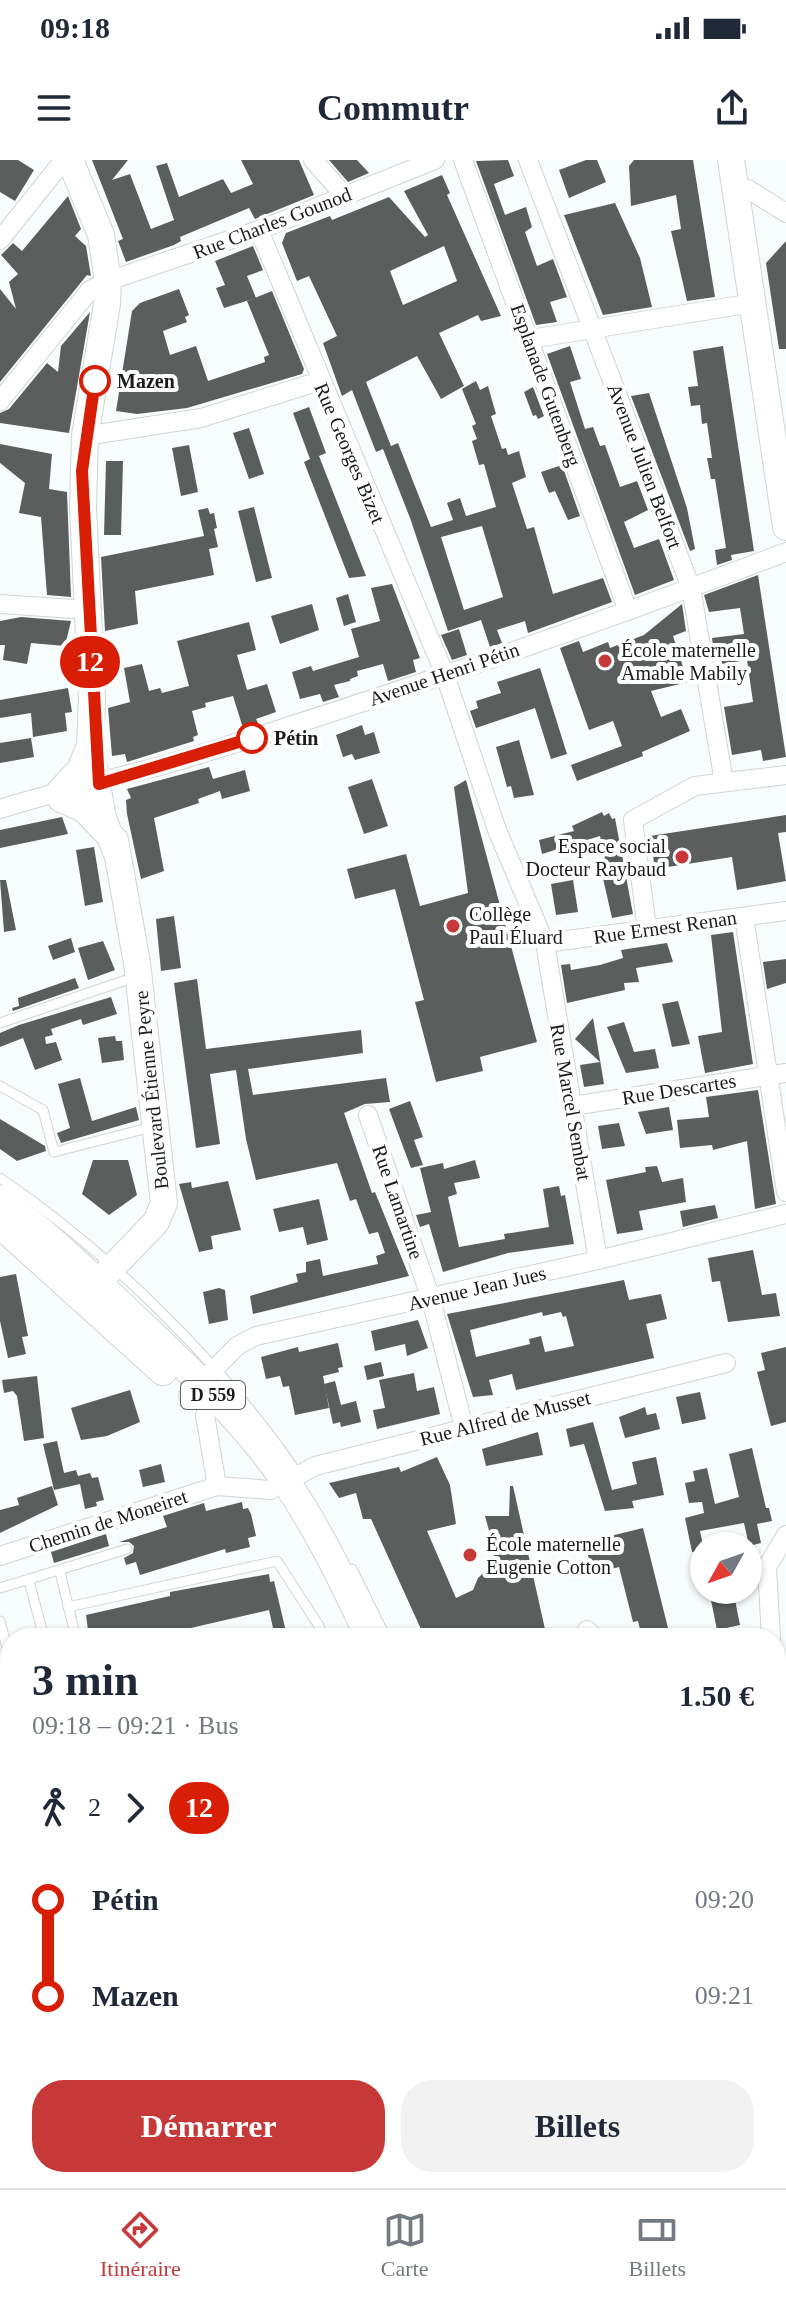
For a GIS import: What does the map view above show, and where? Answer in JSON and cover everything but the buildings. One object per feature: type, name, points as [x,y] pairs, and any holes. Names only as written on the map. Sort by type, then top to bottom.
[{"type":"main road","name":"D 559","points":[[0,1199],[41,1230],[98,1282],[290,1483],[365,1628]]},
{"type":"main road","name":"D 559","points":[[0,1224],[98,1282]]},
{"type":"main road","name":"D 559","points":[[290,1483],[310,1556],[346,1628]]},
{"type":"street","points":[[0,240],[67,160],[101,235],[108,281],[85,436],[82,495],[92,700],[90,746],[99,784]]},
{"type":"street","points":[[313,160],[344,195]]},
{"type":"street","name":"Rue Charles Gounod","points":[[108,281],[259,230],[435,160]]},
{"type":"street","name":"Esplanade Gutenberg","points":[[463,160],[628,611]]},
{"type":"street","name":"Avenue Julien Belfort","points":[[528,160],[691,588],[724,782]]},
{"type":"street","points":[[731,160],[786,527]]},
{"type":"street","points":[[736,191],[748,189],[786,213]]},
{"type":"street","name":"Rue Georges Bizet","points":[[259,230],[445,675],[497,830],[545,943]]},
{"type":"street","points":[[0,401],[90,290],[108,281]]},
{"type":"street","points":[[530,339],[753,303]]},
{"type":"street","points":[[85,436],[201,418],[320,381]]},
{"type":"street","name":"Avenue Henri Pétin","points":[[0,810],[99,784],[445,675],[786,552]]},
{"type":"street","points":[[0,604],[88,610]]},
{"type":"street","points":[[92,700],[99,745],[99,784]]},
{"type":"street","points":[[90,746],[80,770],[61,795],[84,809],[113,845]]},
{"type":"street","points":[[647,929],[633,820],[695,786],[786,775]]},
{"type":"street","name":"Boulevard Étienne Peyre","points":[[98,1282],[156,1222],[164,1203],[139,976],[113,845],[113,816],[99,784]]},
{"type":"street","name":"Rue Ernest Renan","points":[[545,943],[786,911]]},
{"type":"street","points":[[744,917],[777,1074],[786,1192]]},
{"type":"street","name":"Rue Marcel Sembat","points":[[545,943],[598,1260]]},
{"type":"street","name":"Rue Descartes","points":[[572,1106],[777,1074]]},
{"type":"street","name":"Rue Lamartine","points":[[368,1115],[431,1299],[464,1428]]},
{"type":"street","name":"Avenue Jean Jues","points":[[202,1390],[237,1346],[256,1336],[431,1299],[786,1214]]},
{"type":"street","name":"Rue Alfred de Musset","points":[[290,1483],[315,1466],[726,1363]]},
{"type":"street","points":[[202,1390],[217,1486]]},
{"type":"street","name":"Chemin de Moneiret","points":[[0,1556],[217,1486],[290,1483]]},
{"type":"street","points":[[771,1628],[767,1567],[786,1535]]},
{"type":"lane","points":[[0,1023],[139,976]]},
{"type":"lane","points":[[0,1086],[43,1110],[54,1152],[156,1127]]},
{"type":"lane","points":[[0,1178],[39,1205],[98,1282],[290,1483]]},
{"type":"lane","points":[[0,1588],[127,1549]]},
{"type":"lane","points":[[68,1607],[277,1561],[320,1628]]},
{"type":"lane","points":[[349,1564],[381,1628]]},
{"type":"lane","points":[[60,1572],[73,1628]]},
{"type":"lane","points":[[29,1581],[41,1628]]},
{"type":"bus line","name":"12","points":[[95,381],[82,471],[92,700],[99,745],[99,784],[252,738]]},
{"type":"place","name":"Mazen","points":[[95,381]]},
{"type":"place","name":"École maternelle Amable Mabily","points":[[605,661]]},
{"type":"place","name":"Pétin","points":[[252,738]]},
{"type":"place","name":"Espace social Docteur Raybaud","points":[[682,857]]},
{"type":"place","name":"Collège Paul Éluard","points":[[453,926]]},
{"type":"place","name":"École maternelle Eugenie Cotton","points":[[470,1555]]}]
